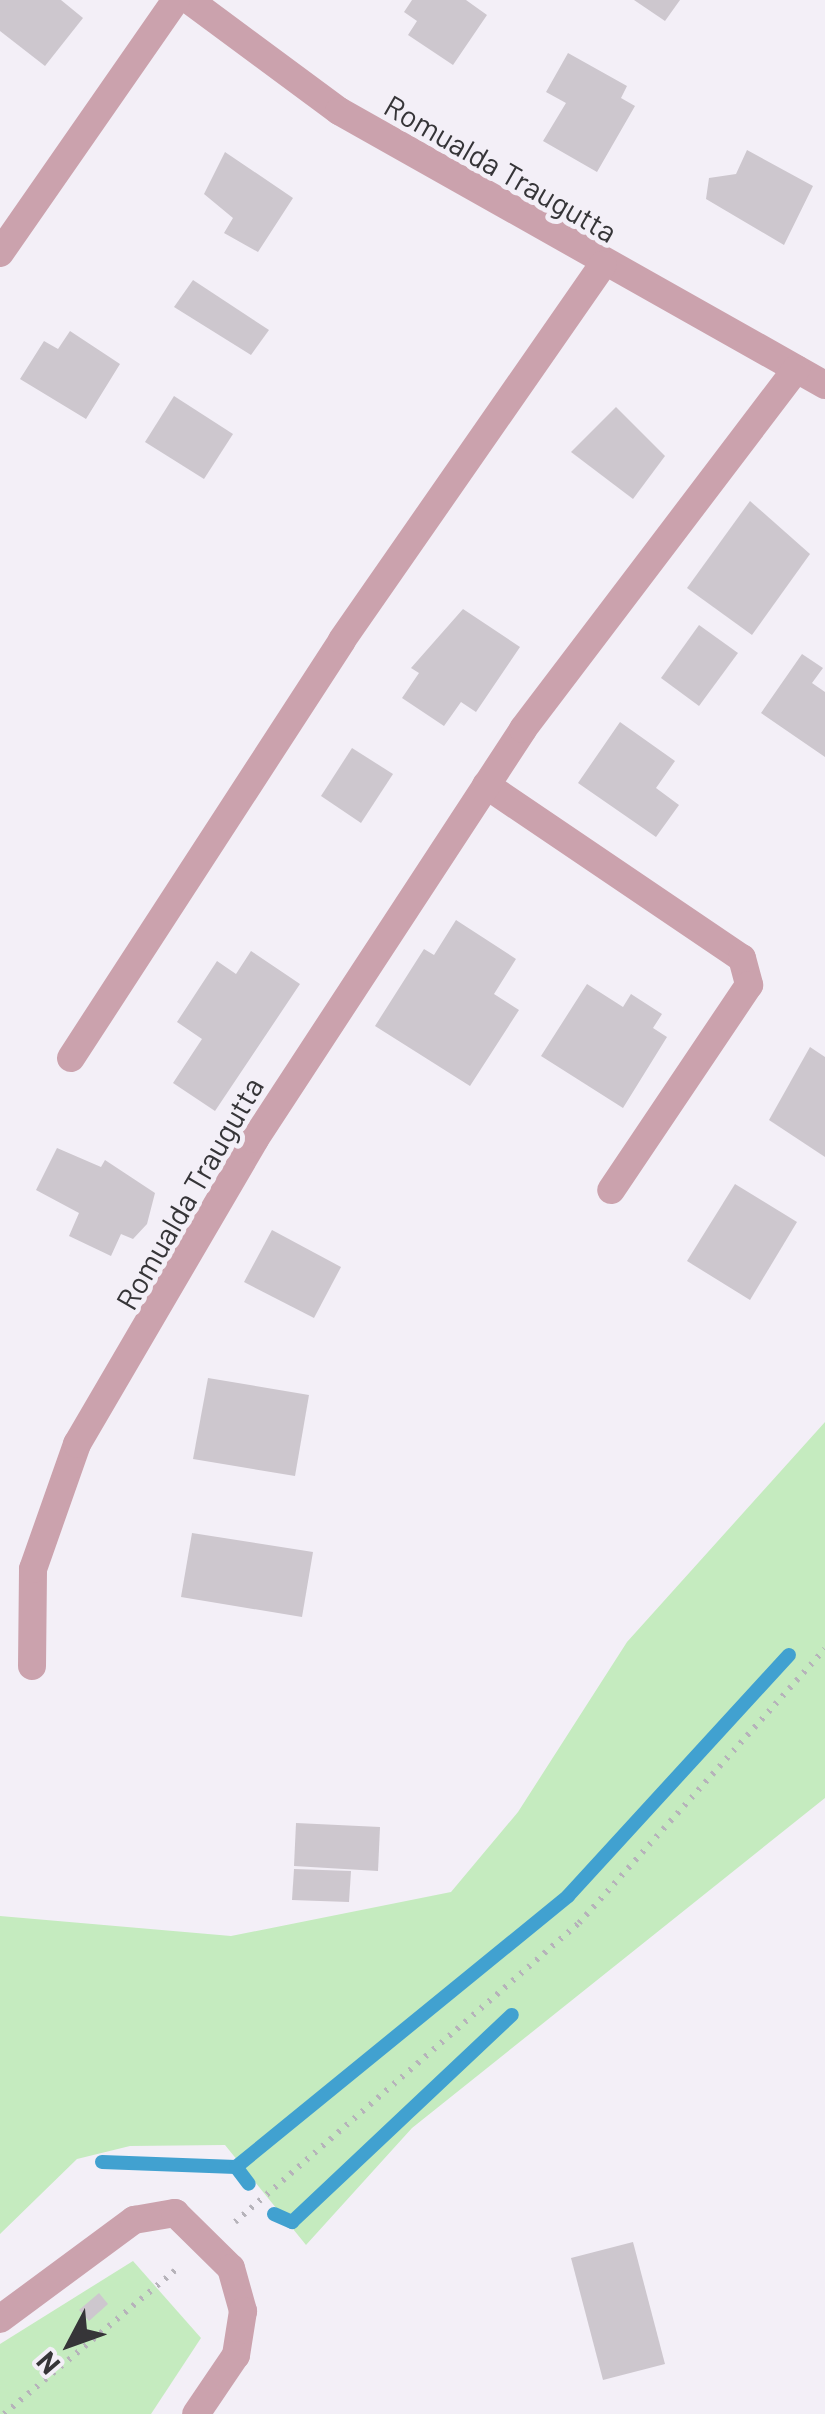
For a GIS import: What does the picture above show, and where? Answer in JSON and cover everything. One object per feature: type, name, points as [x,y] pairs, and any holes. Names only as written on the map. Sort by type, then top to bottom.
[{"type":"street","points":[[0,253],[176,0]]},
{"type":"street","name":"Romualda Traugutta","points":[[189,0],[339,111],[603,264],[825,385]]},
{"type":"street","points":[[71,1058],[342,640],[603,264]]},
{"type":"street","name":"Romualda Traugutta","points":[[32,1666],[33,1569],[78,1444],[256,1139],[486,785],[796,370]]},
{"type":"street","points":[[486,785],[742,958],[748,984],[611,1190]]},
{"type":"street","points":[[0,2319],[134,2220],[175,2213],[212,2241],[243,2311],[236,2355],[196,2414]]},
{"type":"path","points":[[4,2414],[212,2241],[579,1923],[825,1650]]},
{"type":"green space","points":[[825,1422],[825,1798],[412,2128],[306,2245],[225,2145],[130,2146],[77,2159],[0,2234],[0,1916],[231,1936],[451,1892],[518,1812],[627,1642]]},
{"type":"green space","points":[[133,2261],[201,2338],[151,2414],[0,2414],[0,2344]]},
{"type":"building","points":[[0,0],[61,0],[83,18],[45,66],[0,31]]},
{"type":"building","points":[[412,0],[466,0],[487,15],[453,65],[408,35],[417,21],[404,12]]},
{"type":"building","points":[[634,0],[680,0],[665,21]]},
{"type":"building","points":[[568,53],[627,86],[621,98],[635,106],[597,172],[543,141],[566,103],[546,92]]},
{"type":"building","points":[[747,150],[813,186],[784,245],[706,199],[709,178],[736,174]]},
{"type":"building","points":[[225,152],[293,198],[258,252],[224,233],[233,218],[204,194]]},
{"type":"building","points":[[193,280],[269,330],[251,355],[174,307]]},
{"type":"building","points":[[70,331],[120,364],[86,419],[20,379],[44,341],[58,349]]},
{"type":"building","points":[[174,396],[233,434],[204,479],[145,442]]},
{"type":"building","points":[[616,407],[665,456],[633,499],[571,452]]},
{"type":"building","points":[[750,501],[810,554],[752,635],[687,588]]},
{"type":"building","points":[[463,609],[520,647],[476,712],[461,702],[444,726],[402,698],[419,673],[411,668]]},
{"type":"building","points":[[699,625],[738,653],[699,706],[661,678]]},
{"type":"building","points":[[802,654],[823,668],[812,683],[825,692],[825,757],[761,713]]},
{"type":"building","points":[[620,722],[675,761],[656,788],[679,805],[656,837],[578,783]]},
{"type":"building","points":[[352,748],[393,774],[361,823],[321,796]]},
{"type":"building","points":[[456,920],[516,959],[494,994],[519,1010],[470,1086],[375,1026],[424,949],[434,955]]},
{"type":"building","points":[[251,951],[300,984],[215,1111],[173,1083],[202,1039],[177,1022],[217,961],[236,974]]},
{"type":"building","points":[[587,984],[623,1007],[631,994],[662,1014],[653,1028],[667,1037],[623,1108],[541,1056]]},
{"type":"building","points":[[810,1047],[825,1057],[825,1157],[769,1120]]},
{"type":"building","points":[[57,1148],[101,1167],[105,1160],[155,1193],[147,1224],[133,1239],[121,1234],[111,1256],[69,1236],[79,1213],[36,1190]]},
{"type":"building","points":[[735,1184],[797,1222],[750,1300],[687,1261]]},
{"type":"building","points":[[272,1230],[341,1267],[314,1318],[244,1282]]},
{"type":"building","points":[[208,1378],[309,1395],[295,1476],[193,1459]]},
{"type":"building","points":[[192,1533],[313,1552],[302,1617],[181,1597]]},
{"type":"building","points":[[296,1823],[380,1827],[378,1871],[294,1866]]},
{"type":"building","points":[[294,1869],[351,1871],[349,1902],[292,1900]]},
{"type":"building","points":[[633,2242],[665,2364],[603,2380],[571,2258]]},
{"type":"building","points":[[99,2293],[108,2304],[89,2321],[79,2310]]},
{"type":"waterway","points":[[236,2167],[568,1896],[789,1655]]},
{"type":"waterway","points":[[274,2214],[292,2222],[512,2015]]},
{"type":"waterway","points":[[102,2162],[236,2167],[249,2184]]}]
